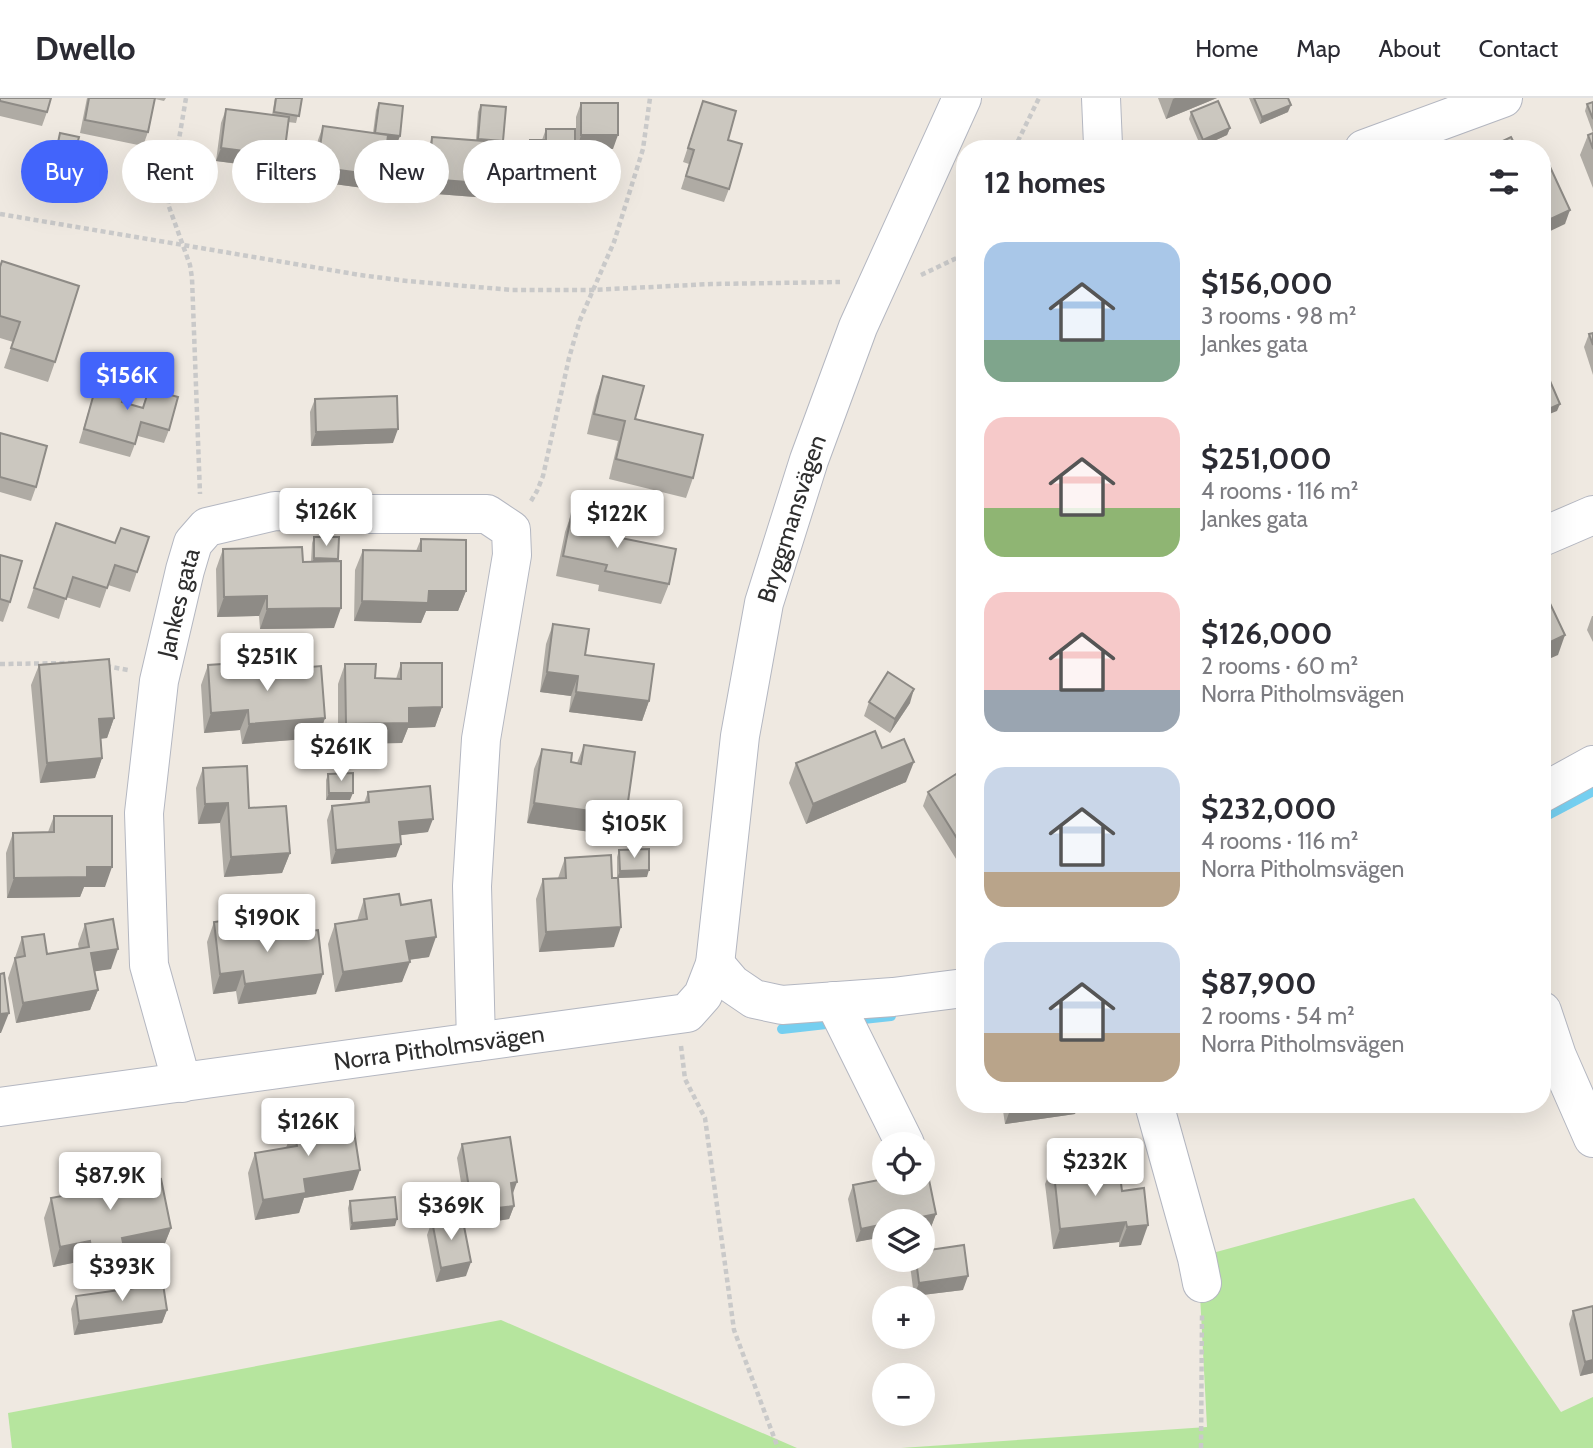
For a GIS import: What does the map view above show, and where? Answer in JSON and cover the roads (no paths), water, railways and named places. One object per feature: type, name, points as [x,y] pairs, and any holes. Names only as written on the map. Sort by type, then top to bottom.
[{"type":"street","name":"Bryggmansvägen","points":[[715,964],[740,736],[764,603],[809,460],[859,327],[961,98]]},
{"type":"street","points":[[1101,98],[1103,140]]},
{"type":"street","points":[[1389,140],[1503,98]]},
{"type":"street","name":"Jankes gata","points":[[182,1083],[149,965],[144,813],[159,681],[193,543],[207,527],[275,511],[487,514],[511,530],[512,555],[481,740],[472,887],[476,1042]]},
{"type":"street","points":[[1551,533],[1593,515]]},
{"type":"street","points":[[1551,788],[1593,765]]},
{"type":"street","points":[[715,964],[732,984],[754,999],[782,1005],[893,997],[956,989]]},
{"type":"street","name":"Norra Pitholmsvägen","points":[[0,1107],[687,1013],[704,995],[715,964]]},
{"type":"street","points":[[834,1001],[899,1132]]},
{"type":"street","points":[[1551,1036],[1593,1138]]},
{"type":"street","points":[[1157,1113],[1202,1283]]},
{"type":"waterway","points":[[1551,813],[1593,791]]},
{"type":"waterway","points":[[854,1020],[891,1016]]},
{"type":"waterway","points":[[782,1029],[835,1023]]}]
